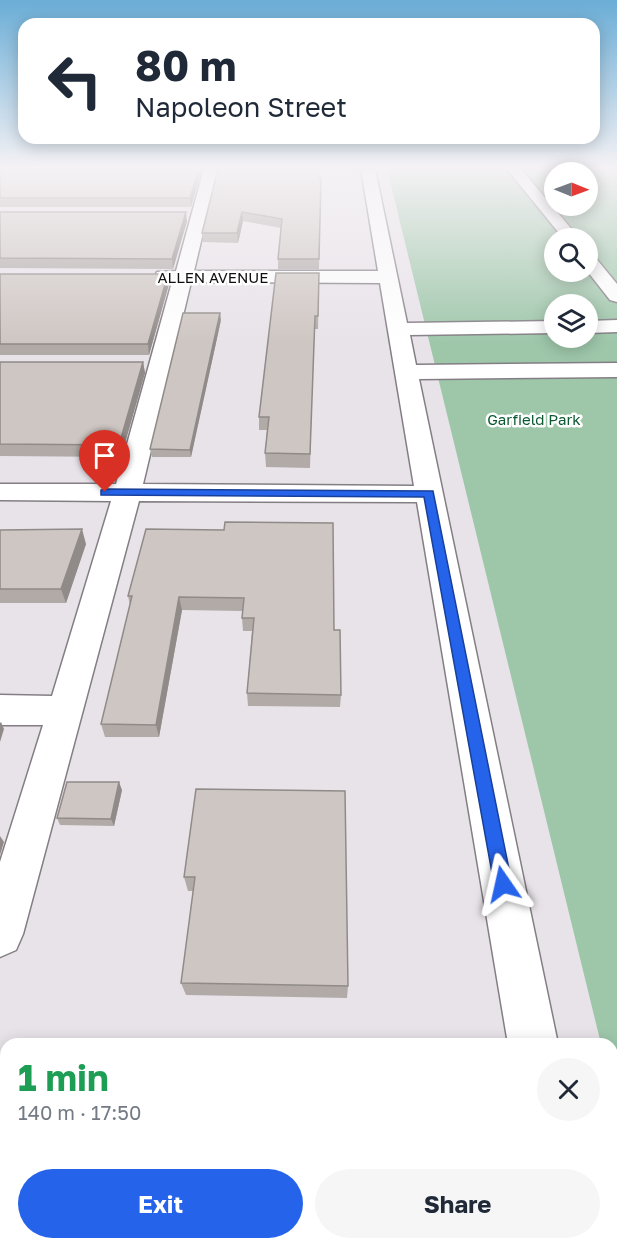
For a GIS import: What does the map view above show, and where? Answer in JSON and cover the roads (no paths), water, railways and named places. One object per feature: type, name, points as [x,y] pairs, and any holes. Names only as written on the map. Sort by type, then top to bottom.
[{"type":"street","points":[[0,934],[127,493],[149,364],[184,276],[192,227]]},
{"type":"street","points":[[379,227],[532,1038]]},
{"type":"street","points":[[598,272],[617,296]]},
{"type":"street","name":"ALLEN AVENUE","points":[[150,276],[389,277]]},
{"type":"street","points":[[598,327],[617,326]]},
{"type":"street","points":[[399,329],[544,327]]},
{"type":"street","points":[[406,372],[617,370]]},
{"type":"street","points":[[0,492],[429,494]]},
{"type":"street","points":[[0,710],[66,711]]},
{"type":"park label","name":"Garfield Park","points":[[534,419]]}]
